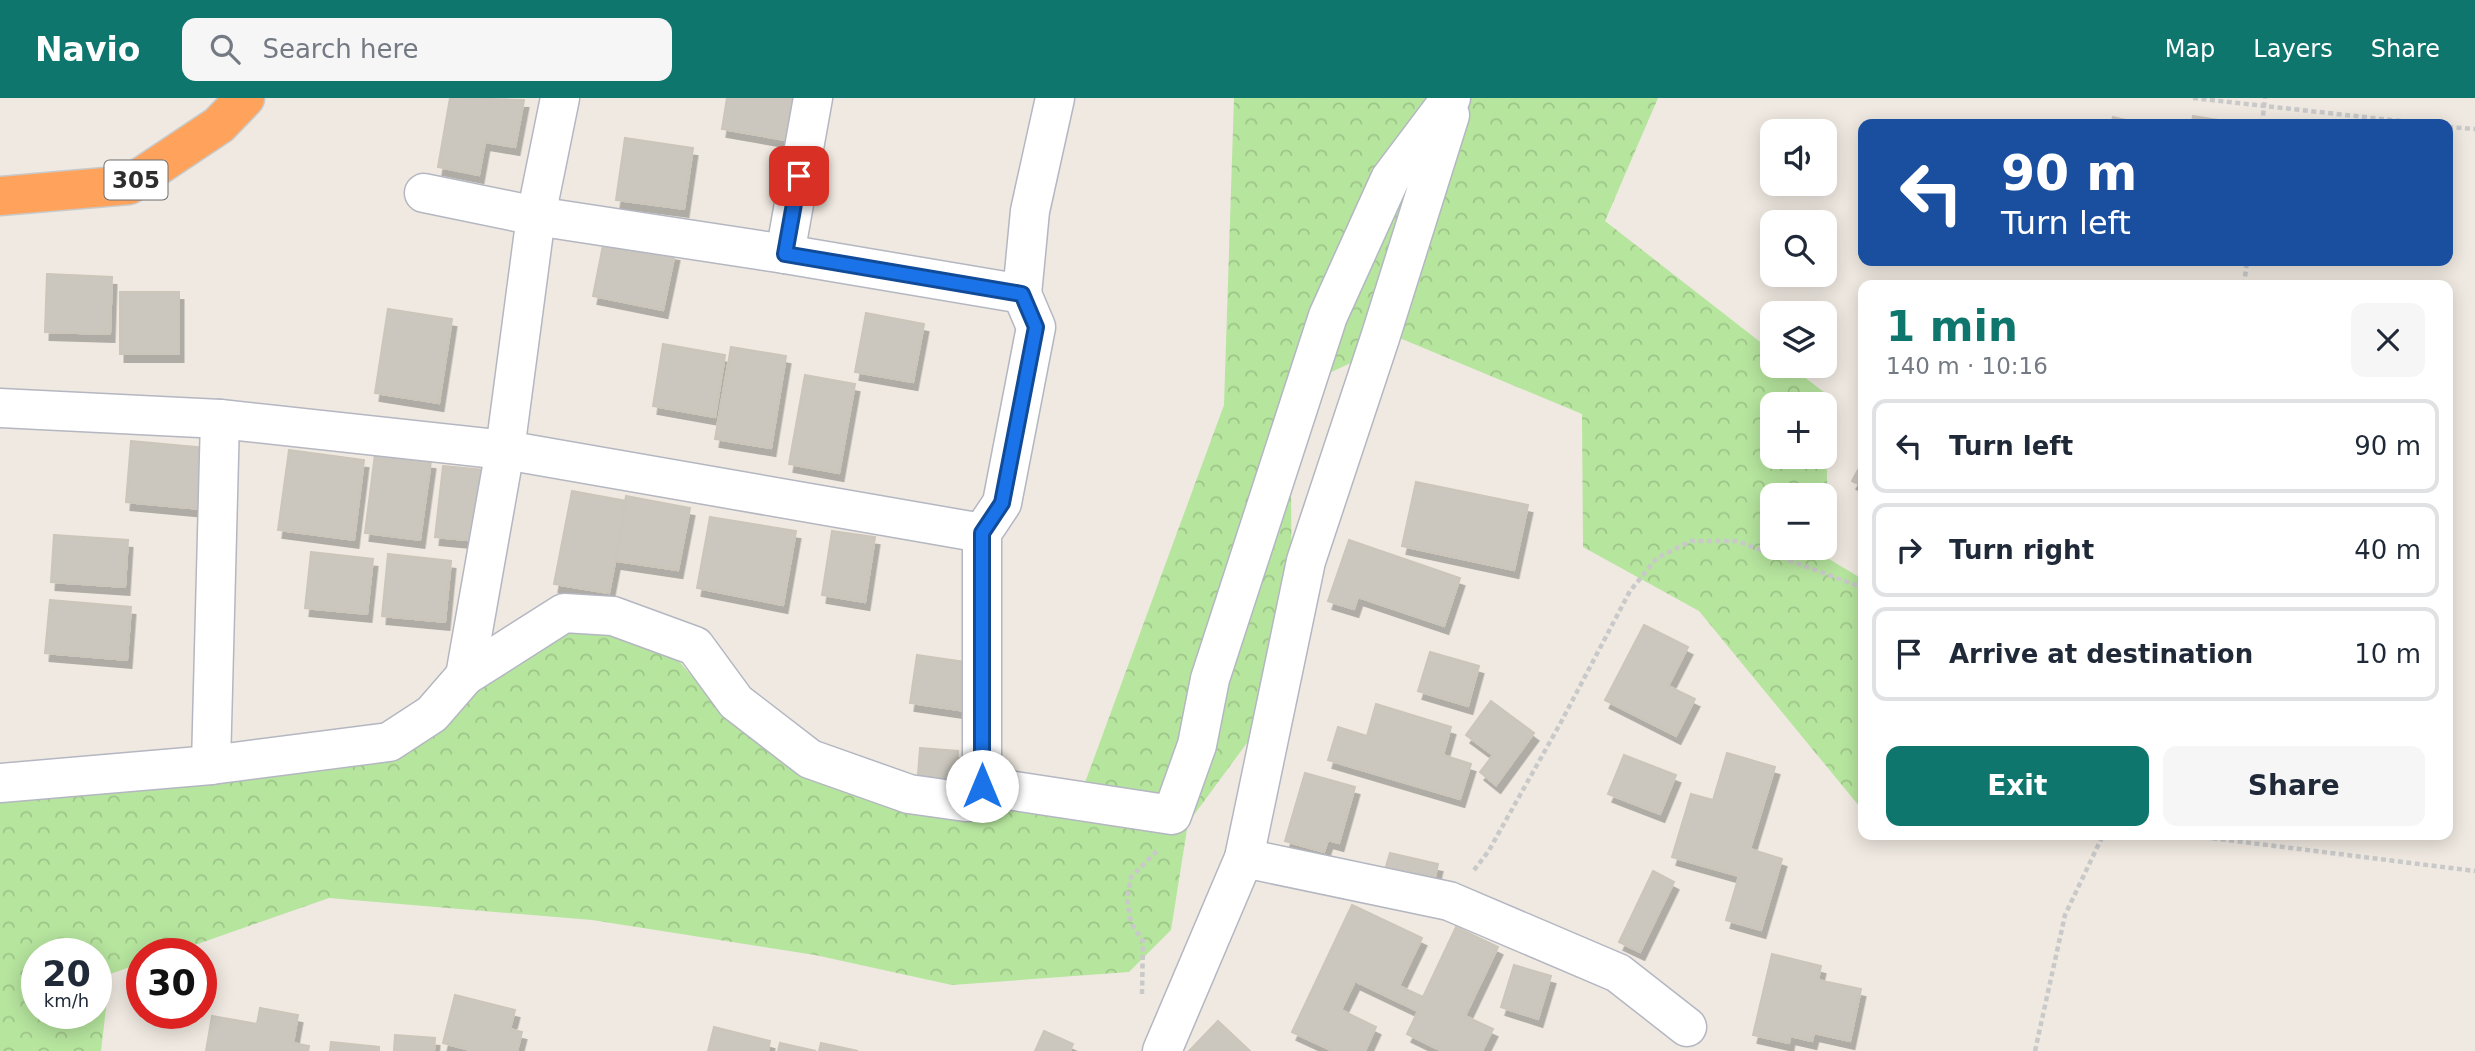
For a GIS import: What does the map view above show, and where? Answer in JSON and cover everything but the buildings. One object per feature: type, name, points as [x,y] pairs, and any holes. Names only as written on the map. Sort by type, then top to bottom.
[{"type":"highway","name":"305","points":[[0,196],[129,185],[219,125],[245,98]]},
{"type":"street","points":[[464,676],[505,450],[536,216],[560,98]]},
{"type":"street","points":[[785,254],[813,98]]},
{"type":"street","points":[[0,783],[211,765],[389,742],[432,714],[464,676],[564,613],[614,616],[695,646],[736,702],[810,759],[909,794],[966,802],[982,786],[982,533],[1002,503],[1036,327],[1022,294],[1030,211],[1055,98]]},
{"type":"street","points":[[982,786],[1172,815],[1197,745],[1210,680],[1328,316],[1390,179],[1453,98]]},
{"type":"street","points":[[1162,1051],[1244,858],[1306,561],[1380,338],[1453,98]]},
{"type":"street","points":[[424,193],[536,216],[1022,294]]},
{"type":"street","points":[[0,408],[220,419],[505,450],[982,533]]},
{"type":"street","points":[[211,765],[220,419]]},
{"type":"street","points":[[1244,858],[1449,901],[1618,973],[1687,1027]]},
{"type":"path","points":[[2193,98],[2379,119]]},
{"type":"path","points":[[2262,119],[2264,98]]},
{"type":"path","points":[[2453,127],[2475,129]]},
{"type":"path","points":[[1449,901],[1488,852],[1630,591],[1657,558],[1691,541],[1737,541],[1858,586]]},
{"type":"path","points":[[1142,998],[1143,941],[1131,923],[1127,899],[1131,877],[1156,854],[1172,815]]},
{"type":"path","points":[[2035,1051],[2065,915],[2101,840]]},
{"type":"path","points":[[2227,840],[2475,871]]},
{"type":"green space","points":[[1234,98],[1658,98],[1605,221],[1760,342],[1760,378],[1806,378],[1824,392],[1760,392],[1760,469],[1827,469],[1827,483],[1760,483],[1760,560],[1831,560],[1858,576],[1858,805],[1699,611],[1583,547],[1582,414],[1402,339],[1327,374],[1291,486],[1292,634],[1255,732],[1188,823],[1171,930],[1129,972],[952,985],[815,955],[592,920],[329,898],[215,938],[126,938],[126,968],[112,973],[112,938],[21,938],[21,1029],[104,1029],[101,1051],[0,1051],[0,781],[346,754],[563,610],[650,628],[737,728],[911,803],[1083,788],[1224,405]]},
{"type":"route","points":[[799,176],[785,254],[1022,294],[1036,327],[1002,503],[982,533],[982,786]]}]
